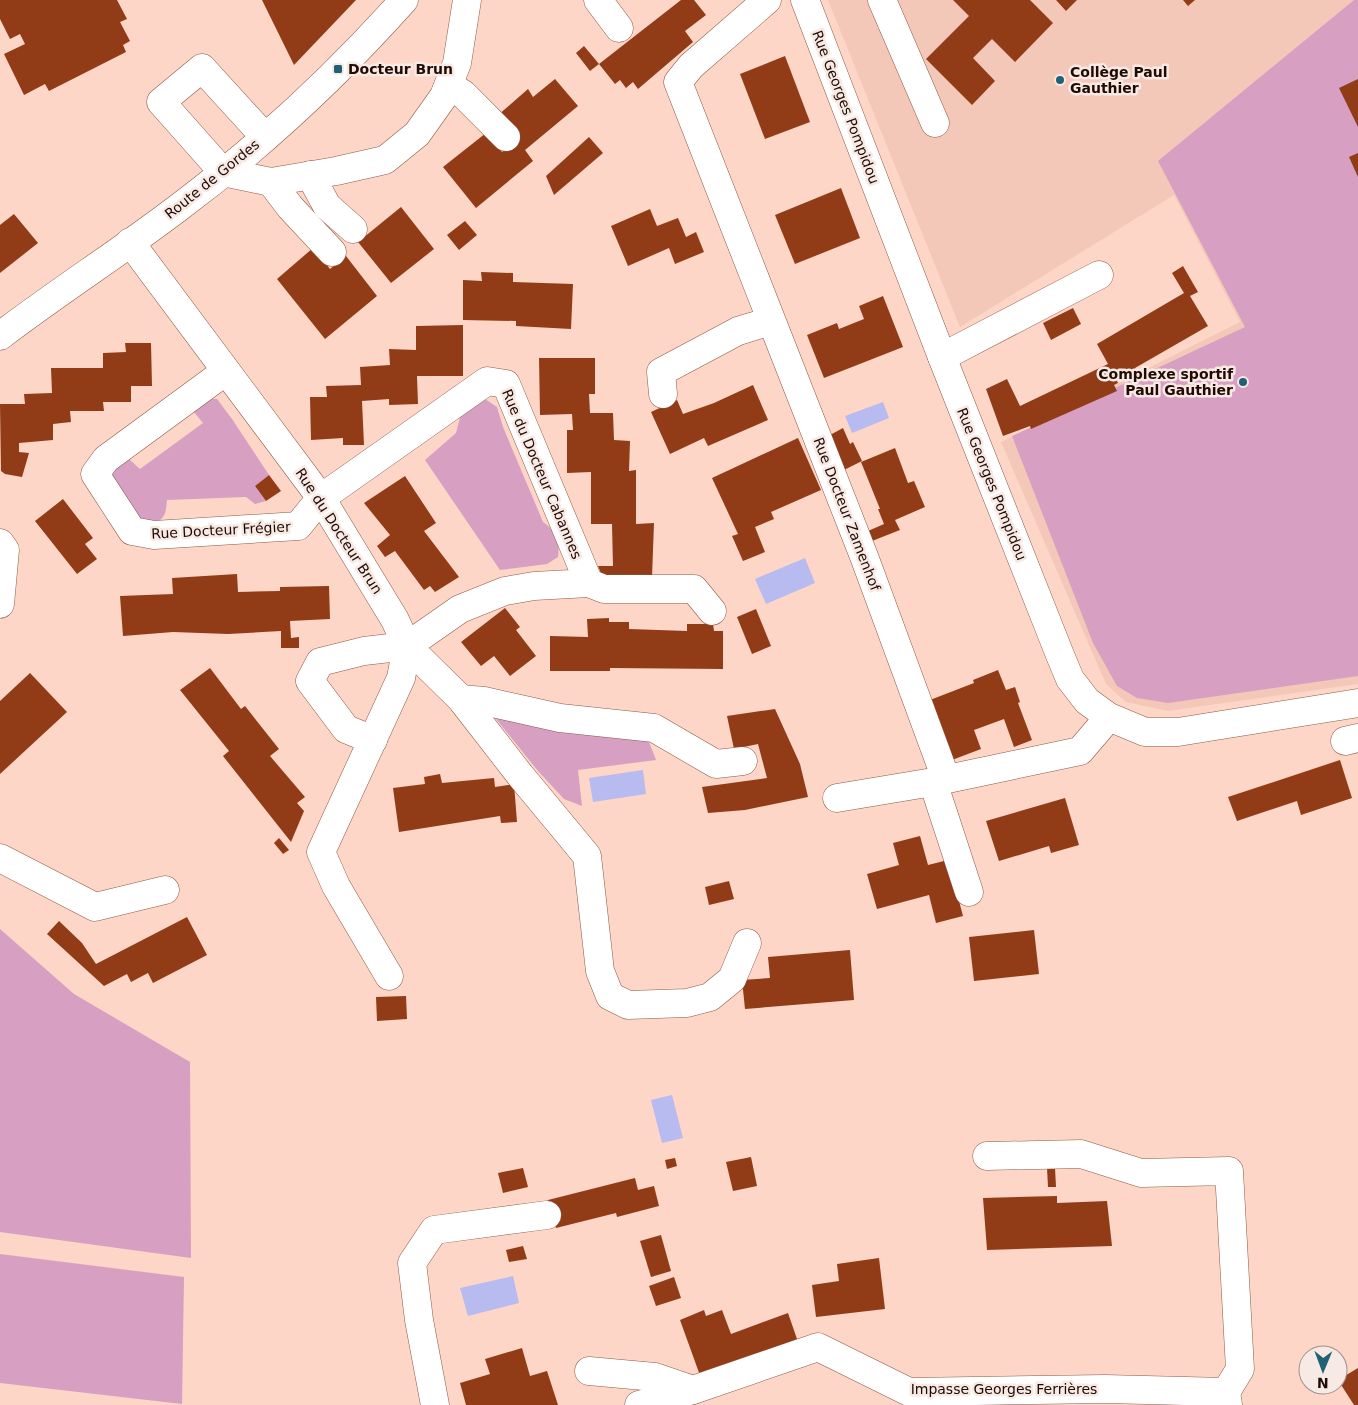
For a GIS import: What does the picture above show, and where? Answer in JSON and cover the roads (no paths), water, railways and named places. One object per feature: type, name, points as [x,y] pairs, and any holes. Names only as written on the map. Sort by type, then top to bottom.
[{"type":"street","name":"Route de Gordes","points":[[0,336],[181,206],[223,172],[265,137],[338,69],[404,0]]},
{"type":"street","points":[[265,137],[202,68],[161,102],[223,172],[271,182],[336,171],[385,160],[417,134],[444,96],[457,63],[467,0]]},
{"type":"street","points":[[598,0],[619,28]]},
{"type":"street","name":"Rue Docteur Zamenhof","points":[[767,0],[691,66],[678,82],[861,550],[940,780],[969,892]]},
{"type":"street","points":[[882,0],[935,123]]},
{"type":"street","name":"Rue Georges Pompidou","points":[[811,3],[942,357],[1070,679],[1087,701],[1109,717],[1145,732],[1178,732],[1358,702]]},
{"type":"street","points":[[448,85],[463,94],[506,137]]},
{"type":"street","points":[[310,175],[327,206],[353,229]]},
{"type":"street","points":[[271,182],[290,207],[332,252]]},
{"type":"street","name":"Rue du Docteur Brun","points":[[130,242],[321,498],[395,620],[407,646]]},
{"type":"street","points":[[942,357],[1099,275]]},
{"type":"street","points":[[663,394],[661,372],[738,331],[771,320]]},
{"type":"street","name":"Rue Docteur Frégier","points":[[226,371],[106,459],[95,474],[132,531],[154,535],[298,526],[321,498]]},
{"type":"street","name":"Rue du Docteur Cabannes","points":[[321,498],[487,381],[506,384],[589,583]]},
{"type":"street","points":[[0,543],[5,550],[0,604]]},
{"type":"street","points":[[373,740],[346,729],[310,681],[320,662],[364,652],[407,646],[460,609],[505,591],[534,586],[589,583],[604,589],[694,589],[712,611]]},
{"type":"street","points":[[407,646],[461,699],[520,775],[587,856],[600,971],[610,996],[628,1005],[687,1003],[710,996],[732,980],[747,943]]},
{"type":"street","points":[[389,976],[336,886],[322,852],[401,678],[407,646]]},
{"type":"street","points":[[461,699],[484,701],[560,718],[654,728],[716,764],[743,761]]},
{"type":"street","points":[[837,798],[940,780],[1080,751],[1109,717]]},
{"type":"street","points":[[0,858],[95,906],[165,890]]},
{"type":"street","points":[[987,1156],[1081,1154],[1141,1173],[1229,1171],[1240,1369],[1227,1399]]},
{"type":"street","points":[[435,1405],[419,1320],[412,1264],[434,1230],[547,1216]]},
{"type":"street","name":"Impasse Georges Ferrières","points":[[638,1405],[693,1390],[818,1347],[909,1392],[1105,1389],[1227,1399]]},
{"type":"street","points":[[589,1371],[655,1377],[693,1390]]},
{"type":"water","points":[[883,402],[889,418],[852,433],[845,416]]},
{"type":"water","points":[[805,558],[815,583],[766,604],[755,579]]},
{"type":"water","points":[[643,770],[646,794],[593,802],[589,778]]},
{"type":"water","points":[[672,1095],[683,1138],[662,1143],[651,1100]]},
{"type":"water","points":[[513,1276],[519,1303],[468,1316],[460,1288]]},
{"type":"place","name":"Docteur Brun","points":[[338,69]]},
{"type":"place","name":"Collège Paul Gauthier","points":[[1060,80]]},
{"type":"place","name":"Complexe sportif Paul Gauthier","points":[[1243,382]]}]
